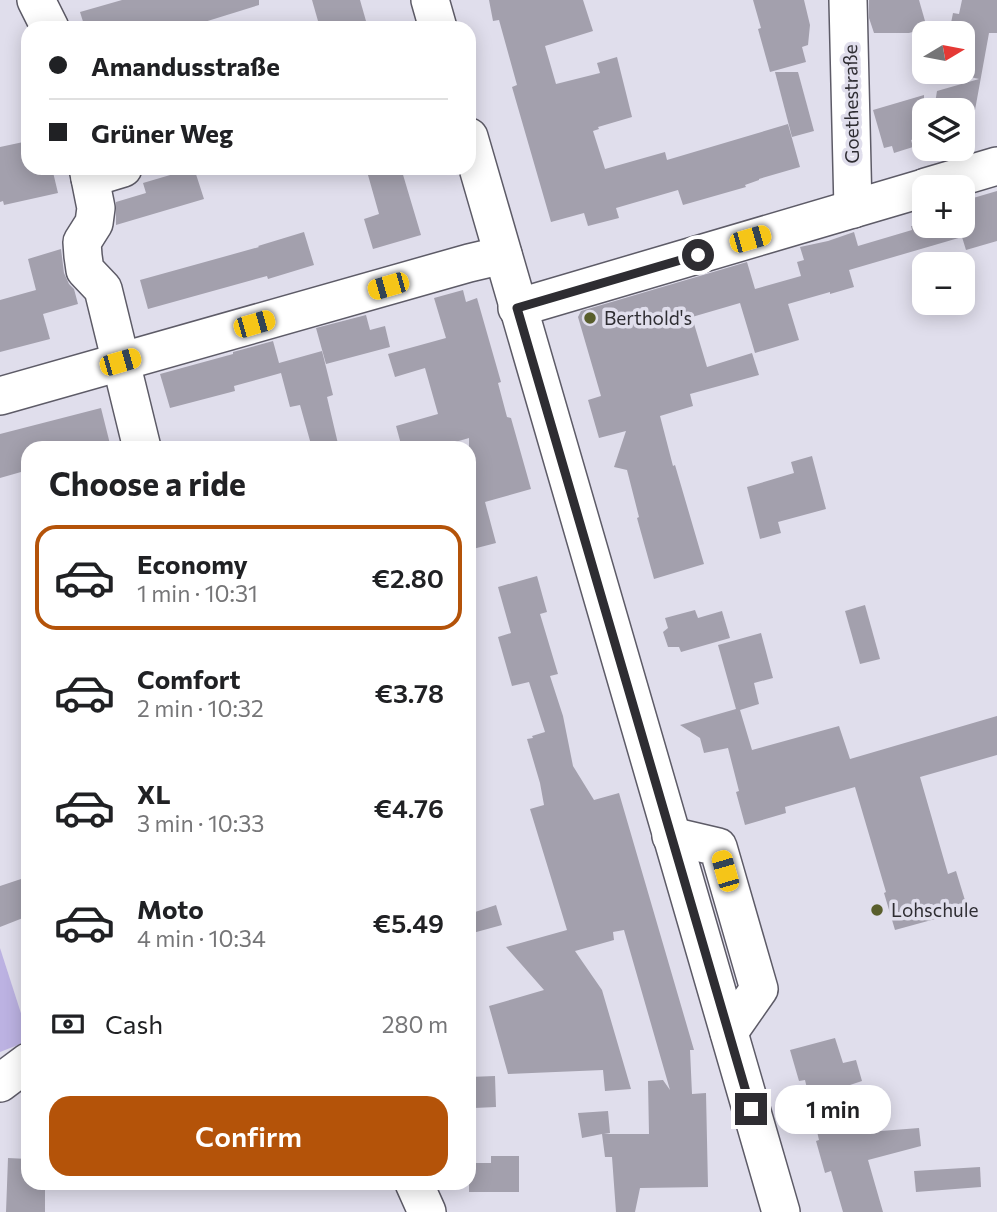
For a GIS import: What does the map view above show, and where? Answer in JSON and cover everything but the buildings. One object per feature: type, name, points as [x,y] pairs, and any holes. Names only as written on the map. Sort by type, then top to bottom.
[{"type":"street","points":[[36,0],[46,21]]},
{"type":"street","points":[[430,0],[436,21]]},
{"type":"street","name":"Goethestraße","points":[[848,0],[853,209]]},
{"type":"street","points":[[476,161],[781,1212]]},
{"type":"street","points":[[968,175],[997,166]]},
{"type":"street","points":[[100,175],[94,223],[82,242],[85,270],[103,289],[140,441]]},
{"type":"street","points":[[517,308],[912,192]]},
{"type":"street","points":[[0,396],[503,255]]},
{"type":"street","points":[[0,1083],[21,1067]]},
{"type":"street","points":[[417,1190],[427,1212]]},
{"type":"shaded area","points":[[0,948],[21,1013],[21,1044],[0,1052]]},
{"type":"place","name":"Berthold's","points":[[590,318]]},
{"type":"place","name":"Lohschule","points":[[877,910]]},
{"type":"route","points":[[698,255],[517,308],[751,1109]]}]
